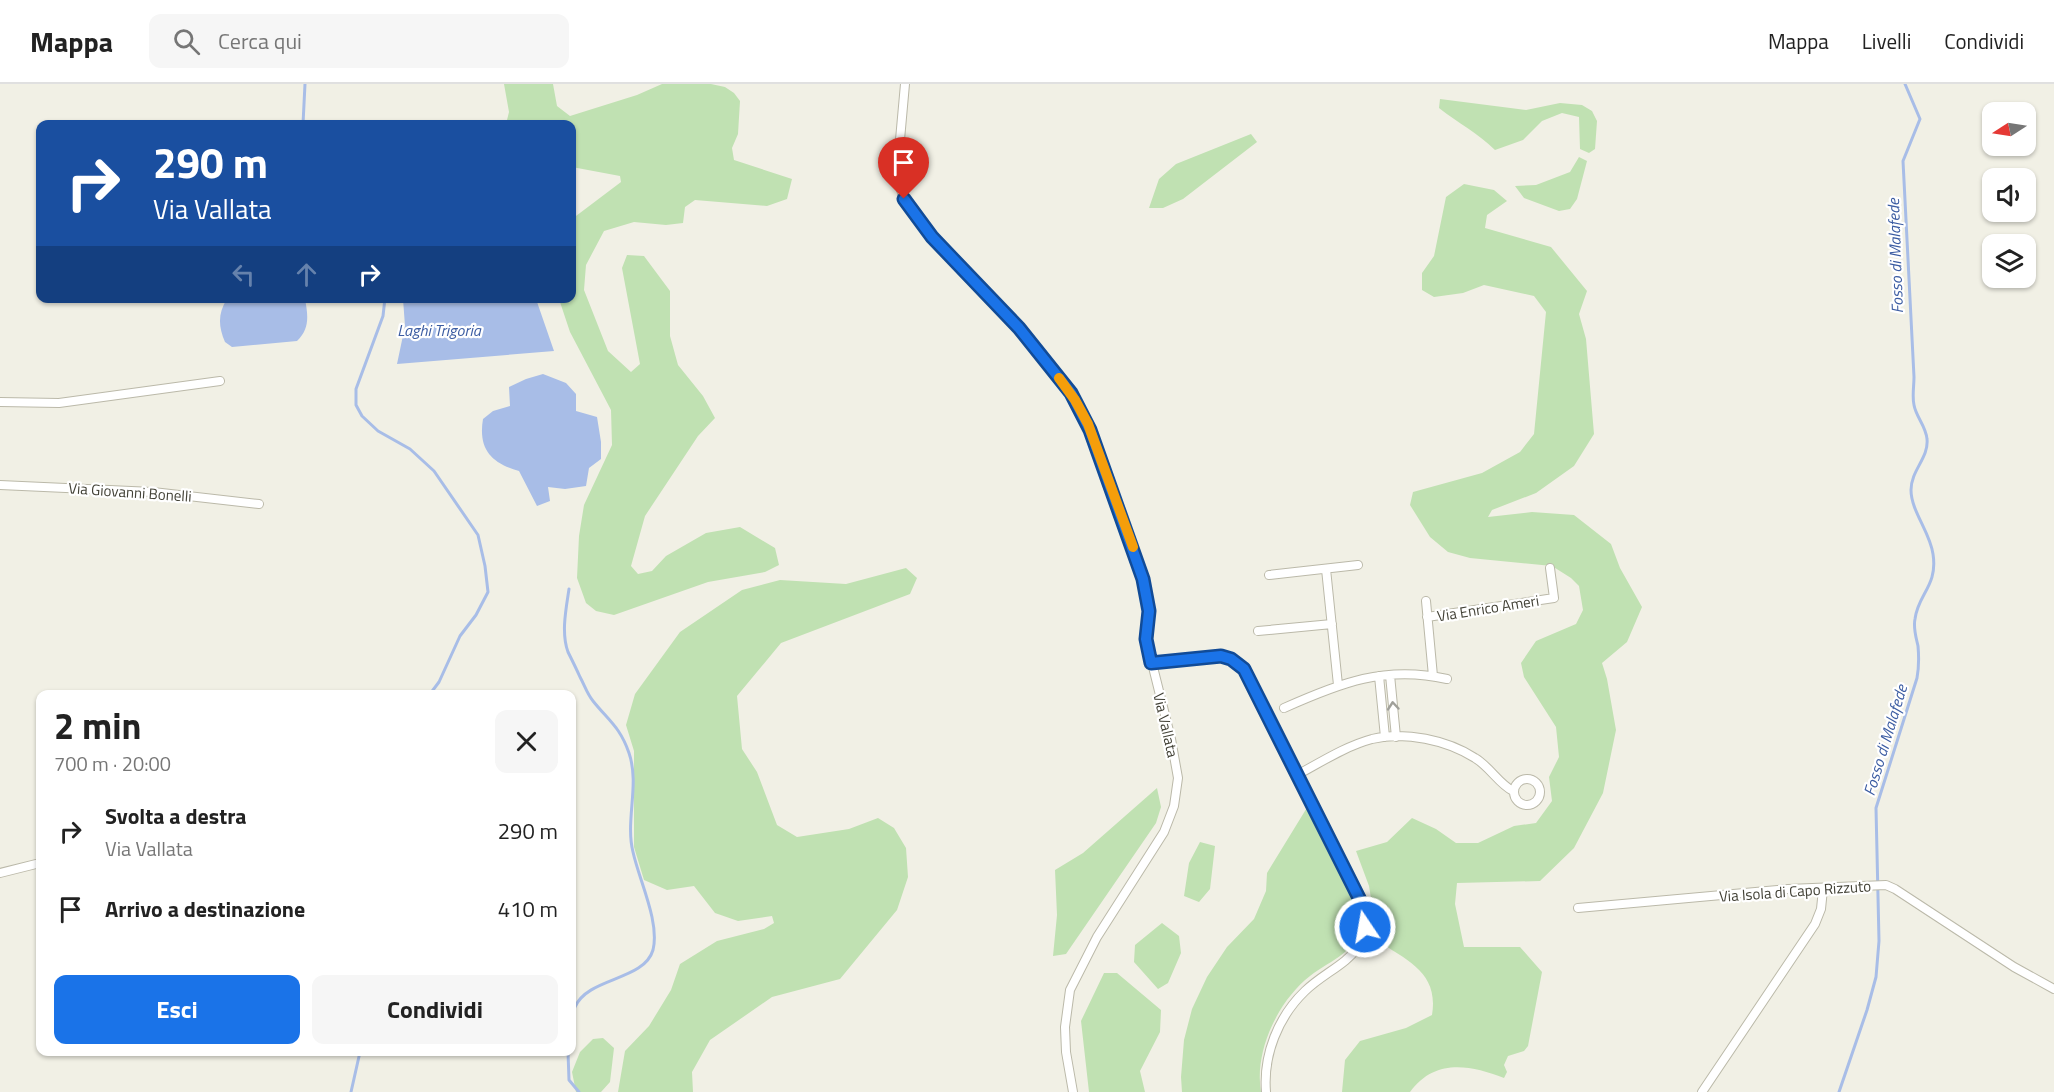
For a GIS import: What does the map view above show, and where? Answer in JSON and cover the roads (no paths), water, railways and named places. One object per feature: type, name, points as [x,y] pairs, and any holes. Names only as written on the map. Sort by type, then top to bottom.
[{"type":"street","name":"Via Vallata","points":[[905,84],[897,162],[899,184],[904,199],[932,237],[1010,317],[1065,386],[1080,408],[1090,430],[1143,579],[1149,611],[1146,639],[1171,739],[1178,778],[1174,806],[1164,832],[1097,937],[1070,990],[1065,1027],[1066,1052],[1073,1092]]},
{"type":"street","points":[[0,402],[59,403],[220,381]]},
{"type":"street","name":"Via Giovanni Bonelli","points":[[0,485],[153,492],[260,504]]},
{"type":"street","points":[[1269,575],[1358,565]]},
{"type":"street","name":"Via Enrico Ameri","points":[[1427,617],[1554,598],[1550,568]]},
{"type":"street","points":[[1326,569],[1338,685]]},
{"type":"street","points":[[1426,601],[1433,676]]},
{"type":"street","points":[[1258,631],[1332,624]]},
{"type":"street","points":[[1151,663],[1221,656],[1238,663],[1244,669],[1362,904],[1365,927],[1362,941],[1352,956],[1304,992],[1281,1023],[1269,1058],[1266,1092]]},
{"type":"street","points":[[1284,708],[1338,685],[1359,679],[1409,674],[1448,679]]},
{"type":"street","points":[[1390,675],[1396,736]]},
{"type":"street","points":[[1379,676],[1385,737]]},
{"type":"street","points":[[1296,775],[1360,743],[1396,736],[1431,740],[1466,752],[1482,762],[1506,788],[1514,791]]},
{"type":"street","points":[[0,873],[36,864]]},
{"type":"street","name":"Via Isola di Capo Rizzuto","points":[[1578,908],[1788,890],[1883,885],[1893,887],[2014,967],[2054,989]]},
{"type":"street","points":[[1701,1092],[1815,924],[1821,909],[1823,889]]},
{"type":"water","points":[[225,303],[305,303],[306,327],[297,341],[232,347],[225,342],[221,330],[222,309]]},
{"type":"water","name":"Laghi Trigoria","points":[[403,303],[537,303],[554,351],[397,364],[405,326]]},
{"type":"water","points":[[543,374],[566,383],[576,394],[576,411],[597,417],[601,459],[589,468],[586,486],[565,489],[548,487],[550,501],[537,506],[519,471],[501,464],[489,453],[485,447],[482,430],[483,419],[493,411],[510,406],[509,387]]},
{"type":"waterway","points":[[303,120],[305,84]]},
{"type":"waterway","name":"Fosso di Malafede","points":[[1839,1092],[1876,977],[1879,941],[1876,808],[1917,678],[1919,654],[1914,622],[1933,574],[1934,565],[1931,546],[1914,506],[1911,490],[1914,476],[1927,446],[1927,439],[1913,402],[1914,377],[1903,161],[1920,119],[1905,84]]},
{"type":"waterway","points":[[384,303],[383,316],[356,389],[356,405],[362,416],[378,431],[410,449],[434,471],[478,535],[485,566],[488,592],[476,615],[460,636],[433,690]]},
{"type":"waterway","points":[[569,589],[564,629],[568,652],[587,692],[614,725],[629,753],[633,777],[631,840],[654,927],[653,950],[648,960],[628,974],[591,990],[576,1006]]},
{"type":"waterway","points":[[351,1092],[359,1056]]},
{"type":"waterway","points":[[568,1056],[569,1080],[579,1092]]}]
